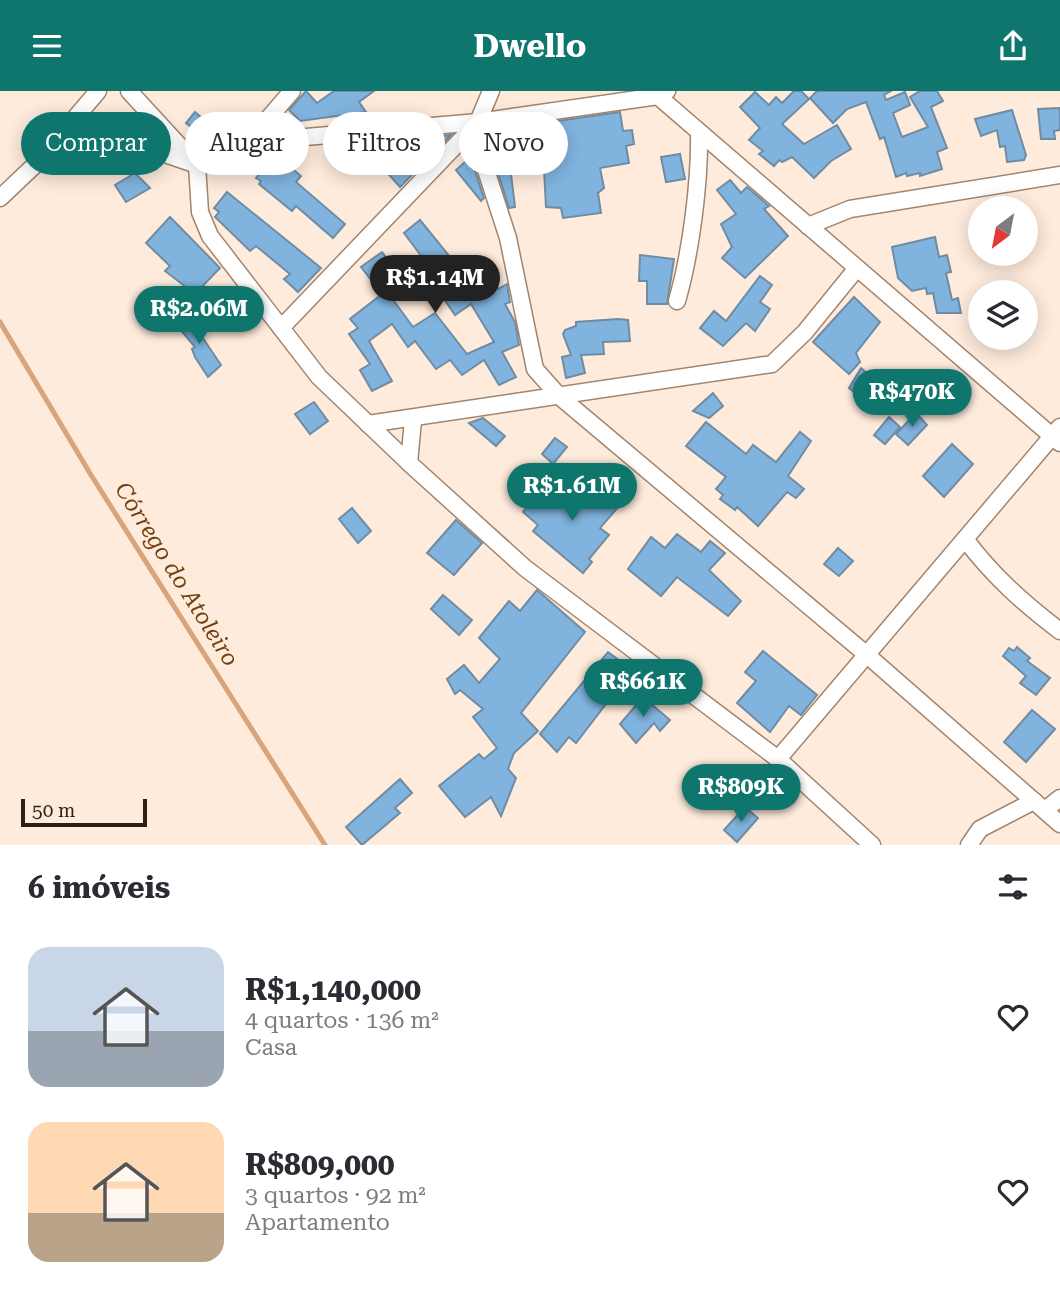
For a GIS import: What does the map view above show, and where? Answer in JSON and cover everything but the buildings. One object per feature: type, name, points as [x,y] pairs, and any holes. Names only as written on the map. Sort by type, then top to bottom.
[{"type":"street","points":[[129,91],[185,152]]},
{"type":"street","points":[[274,112],[292,91]]},
{"type":"street","points":[[482,112],[491,91]]},
{"type":"street","points":[[78,112],[92,93]]},
{"type":"street","points":[[540,112],[659,93],[699,132],[808,226],[1057,436],[965,539],[778,759]]},
{"type":"street","points":[[309,137],[459,124]]},
{"type":"street","points":[[677,301],[685,271],[700,167],[699,132]]},
{"type":"street","points":[[281,328],[459,142]]},
{"type":"street","points":[[0,198],[24,175]]},
{"type":"street","points":[[198,175],[200,212],[210,236],[319,377],[409,463],[526,568],[778,759],[872,845]]},
{"type":"street","points":[[488,175],[508,238],[535,369],[559,396],[867,655],[1060,824]]},
{"type":"street","points":[[808,226],[850,209],[1060,175]]},
{"type":"street","points":[[368,425],[772,364],[805,333],[857,268]]},
{"type":"street","points":[[409,463],[413,419]]},
{"type":"street","points":[[965,539],[990,573],[1021,602],[1060,631]]},
{"type":"street","points":[[970,845],[980,829],[1060,798]]},
{"type":"waterway","name":"Córrego do Atoleiro","points":[[0,322],[91,475],[325,845]]}]
